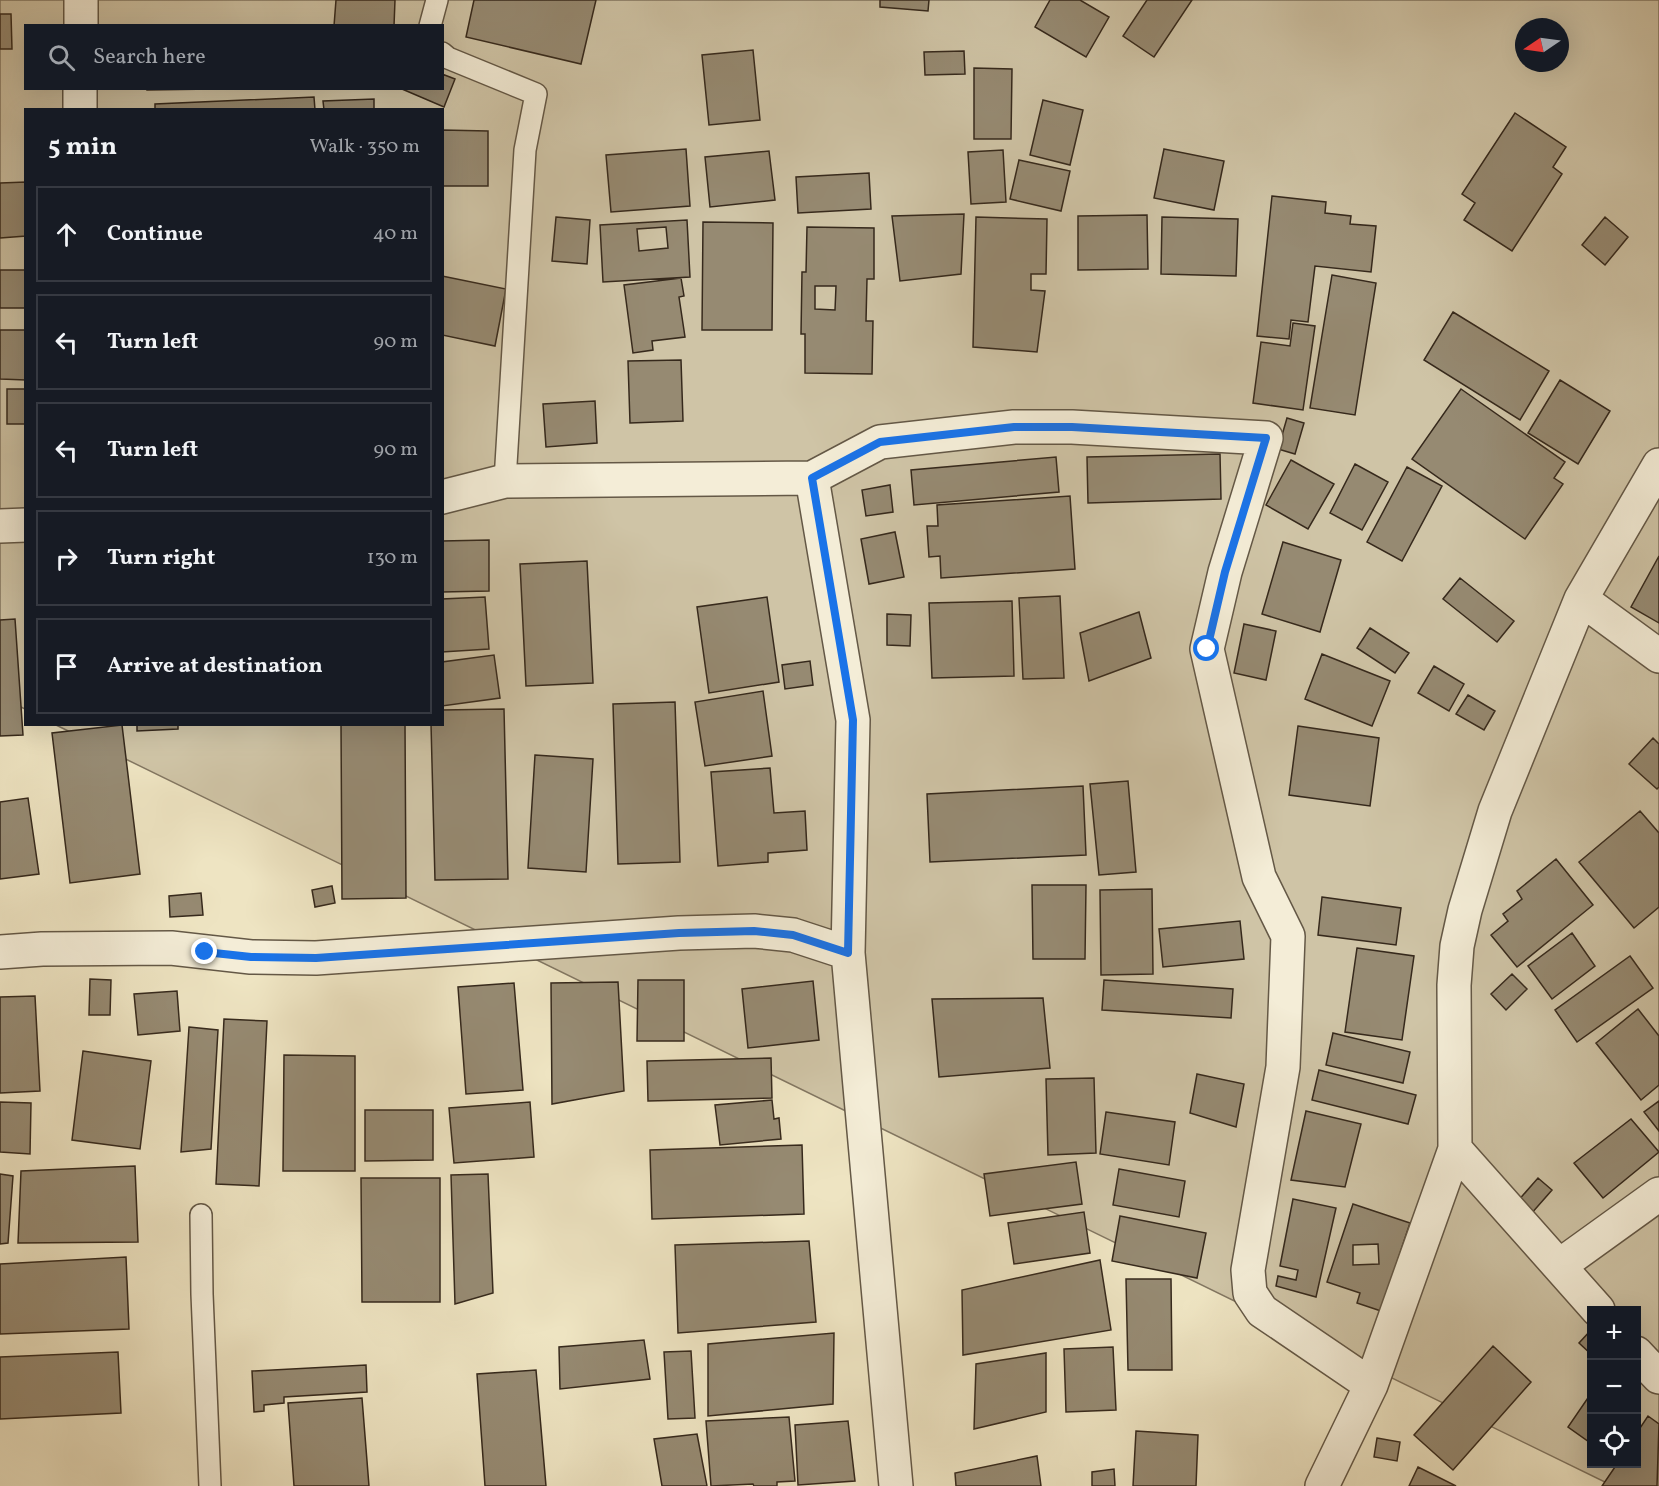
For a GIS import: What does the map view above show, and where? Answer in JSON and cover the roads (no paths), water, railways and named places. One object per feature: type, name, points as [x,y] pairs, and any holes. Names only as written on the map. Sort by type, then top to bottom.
[{"type":"street","points":[[81,0],[81,24]]},
{"type":"street","points":[[80,90],[80,108]]},
{"type":"street","points":[[444,496],[505,481],[812,478],[880,442],[1014,427],[1072,427],[1266,438],[1225,572],[1207,649],[1258,877],[1288,936],[1283,1067],[1248,1270],[1250,1293],[1262,1311],[1371,1385]]},
{"type":"street","points":[[1322,1486],[1371,1385],[1455,1149],[1454,985],[1457,946],[1465,910],[1495,811],[1581,599],[1659,465]]},
{"type":"street","points":[[812,478],[853,720],[848,953],[896,1486]]},
{"type":"street","points":[[0,526],[24,525]]},
{"type":"street","points":[[1581,599],[1659,656]]},
{"type":"street","points":[[0,952],[42,949],[171,948],[251,957],[316,958],[679,933],[754,931],[793,935],[848,953]]},
{"type":"street","points":[[1455,1149],[1594,1306]]},
{"type":"street","points":[[1559,1266],[1659,1194]]},
{"type":"street","points":[[1641,1358],[1659,1377]]},
{"type":"lane","points":[[431,24],[437,0]]},
{"type":"lane","points":[[444,55],[536,94],[525,150],[505,481]]},
{"type":"lane","points":[[201,1215],[210,1486]]}]
